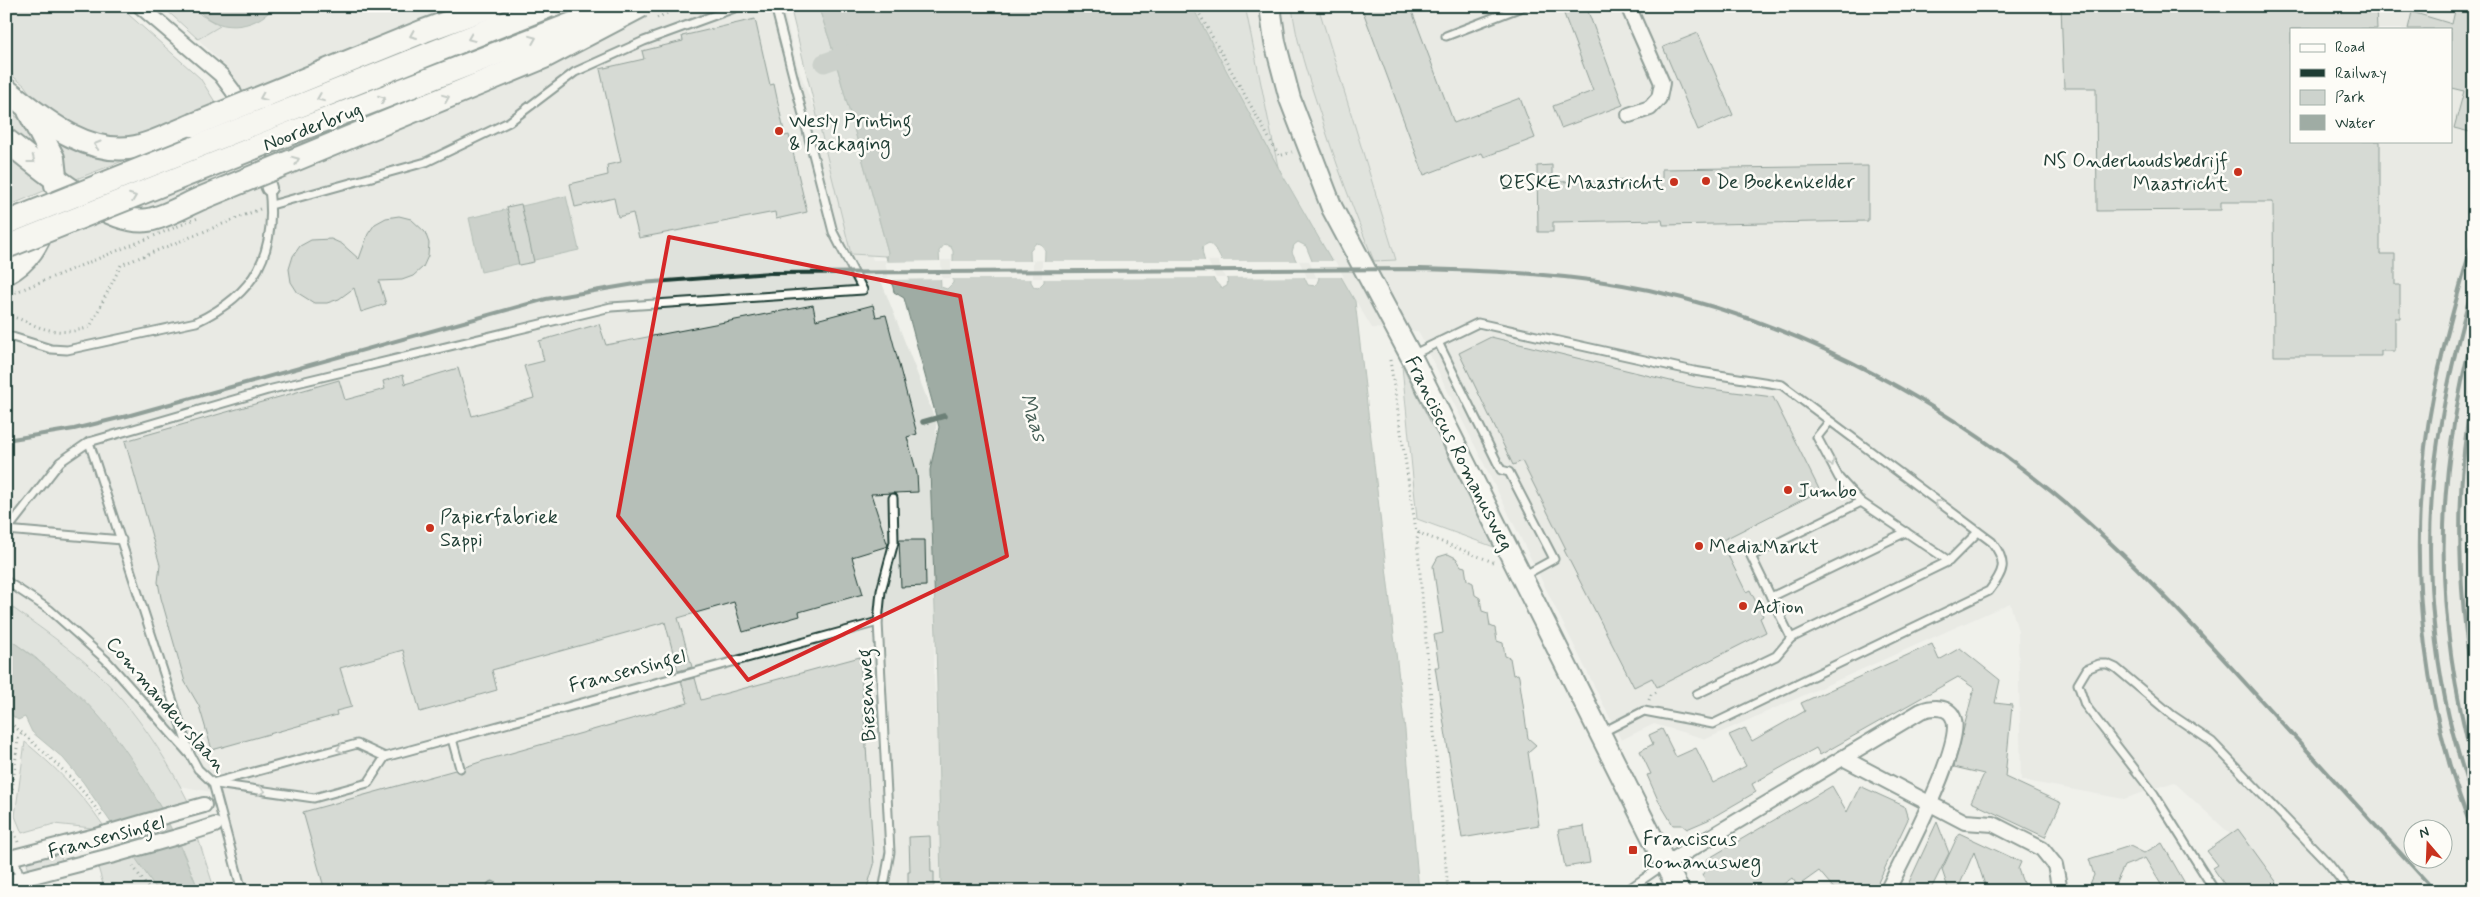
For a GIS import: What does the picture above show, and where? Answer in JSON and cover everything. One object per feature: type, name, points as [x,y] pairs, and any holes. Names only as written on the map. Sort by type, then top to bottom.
[{"type":"main road","points":[[6,90],[79,140],[108,148],[138,147],[424,30],[492,6]]},
{"type":"main road","name":"Noorderbrug","points":[[6,223],[549,6]]},
{"type":"main road","name":"Noorderbrug","points":[[6,247],[619,6]]},
{"type":"main road","points":[[6,140],[57,179],[113,214],[137,221],[150,220],[544,57],[641,6]]},
{"type":"main road","points":[[6,273],[26,259],[35,246],[50,210],[57,179],[48,146],[24,104]]},
{"type":"street","points":[[140,6],[228,82],[252,135],[269,188]]},
{"type":"street","name":"Franciscus Romanusweg","points":[[1270,6],[1275,42],[1288,92],[1325,194],[1411,356],[1523,576],[1679,891]]},
{"type":"street","points":[[1628,6],[1662,83],[1659,98],[1650,108],[1629,115]]},
{"type":"street","points":[[1666,864],[1921,711],[1937,707],[1954,718],[1954,735],[1930,804],[1887,891]]},
{"type":"street","points":[[1843,758],[1966,822],[1993,824],[2042,849],[2055,865],[2060,891]]},
{"type":"street","name":"Fransensingel","points":[[14,857],[204,805]]},
{"type":"street","name":"Fransensingel","points":[[6,883],[22,885],[114,854],[215,826]]},
{"type":"lane","points":[[271,205],[426,162],[509,122],[575,72],[644,41],[740,6]]},
{"type":"lane","points":[[7,530],[60,462],[72,451],[89,442],[268,390],[611,307],[863,290],[833,232],[775,6]]},
{"type":"lane","points":[[1446,36],[1524,6]]},
{"type":"lane","points":[[6,335],[51,349],[67,350],[196,322],[215,313],[229,304],[256,273],[265,255],[271,205],[269,188]]},
{"type":"lane","points":[[1411,356],[1478,323],[1694,371],[1782,385],[1992,542],[2001,555],[2003,565],[2000,577],[1990,591],[1713,724],[1644,711],[1601,733]]},
{"type":"lane","points":[[1438,342],[1501,470],[1509,472],[1554,559],[1523,576]]},
{"type":"lane","points":[[1829,422],[1817,438],[1839,478],[1861,502],[1949,561]]},
{"type":"lane","points":[[89,442],[191,756]]},
{"type":"lane","name":"Biesenweg","points":[[882,891],[890,852],[878,622],[881,592],[894,542],[893,498]]},
{"type":"lane","points":[[1790,638],[1751,556],[1861,502]]},
{"type":"lane","points":[[7,530],[122,540]]},
{"type":"lane","points":[[1771,597],[1906,532]]},
{"type":"lane","points":[[1697,694],[1776,656],[1790,638],[1949,561],[1978,532]]},
{"type":"lane","name":"Commandeurslaan","points":[[6,580],[50,610],[106,660],[191,756],[198,769],[214,783],[242,891]]},
{"type":"lane","name":"Fransensingel","points":[[386,757],[878,622]]},
{"type":"lane","points":[[2215,891],[2154,794],[2085,705],[2078,684],[2090,667],[2107,664],[2116,668],[2172,715],[2212,742],[2328,863],[2350,891]]},
{"type":"lane","points":[[452,739],[460,768]]},
{"type":"lane","points":[[357,744],[386,757],[368,784],[314,798],[214,783],[357,744]]},
{"type":"lane","points":[[14,857],[22,885]]},
{"type":"lane","points":[[1626,891],[1666,864]]},
{"type":"path","points":[[1195,6],[1279,156],[1292,152]]},
{"type":"path","points":[[6,316],[16,317],[37,327],[59,332],[78,331],[90,327],[121,265],[271,205]]},
{"type":"path","points":[[1389,351],[1414,523],[1419,533],[1488,559],[1496,566]]},
{"type":"path","points":[[1419,533],[1417,539],[1448,891]]},
{"type":"path","points":[[1651,695],[1659,691]]},
{"type":"path","points":[[6,719],[88,795],[108,830]]},
{"type":"path","points":[[14,857],[10,816],[18,739],[22,733]]},
{"type":"path","points":[[128,858],[150,891]]},
{"type":"highlighted area","points":[[669,237],[960,296],[1007,556],[748,680],[618,516]]},
{"type":"shaded area","points":[[162,6],[783,6],[797,65],[873,260],[1332,261],[1278,167],[1238,6],[2474,6],[2474,891],[2284,891],[2269,870],[2174,782],[2124,799],[2021,780],[2018,631],[2010,603],[1706,739],[1654,724],[1621,740],[1418,331],[1372,328],[1342,278],[880,278],[936,422],[934,679],[947,884],[942,891],[238,891],[211,792],[180,786],[149,734],[121,697],[71,650],[6,603],[6,209],[196,134],[244,98],[233,74]]},
{"type":"green space","points":[[6,6],[119,6],[200,78],[217,105],[124,140],[92,136],[41,108],[24,85],[6,71]]},
{"type":"green space","points":[[162,6],[193,6],[201,15],[220,26],[198,39]]},
{"type":"green space","points":[[790,6],[818,6],[830,41],[888,252],[888,262],[886,256],[851,254]]},
{"type":"green space","points":[[1192,6],[1245,6],[1278,167],[1196,17]]},
{"type":"green space","points":[[1292,6],[1318,6],[1396,260],[1374,261],[1338,167],[1311,84],[1299,46]]},
{"type":"green space","points":[[6,109],[25,123],[46,159],[6,133]]},
{"type":"green space","points":[[55,136],[133,157],[71,181],[65,177]]},
{"type":"green space","points":[[6,149],[51,188],[6,207]]},
{"type":"green space","points":[[1402,366],[1494,547],[1417,519]]},
{"type":"green space","points":[[6,603],[66,647],[109,684],[149,735],[174,774],[188,801],[161,808],[108,728],[36,658],[6,637]]},
{"type":"green space","points":[[6,727],[13,732],[6,789]]},
{"type":"green space","points":[[25,742],[67,781],[103,825],[92,828],[54,824],[22,833],[15,816]]},
{"type":"green space","points":[[198,838],[215,891],[199,891],[180,844]]},
{"type":"green space","points":[[59,850],[62,861],[29,871],[26,860]]},
{"type":"green space","points":[[136,857],[158,891],[105,891],[98,867]]},
{"type":"water","points":[[195,6],[275,6],[256,20],[235,26],[213,21],[203,15]]},
{"type":"water","name":"Maas","points":[[818,6],[1192,6],[1278,167],[1355,301],[1405,730],[1419,891],[939,891],[941,887],[936,637],[930,470],[939,427],[904,298],[894,292],[886,256],[887,260],[888,252],[830,41]],"holes":[[[1298,242],[1306,246],[1319,278],[1316,286],[1308,285],[1292,252],[1294,245]],[[1036,243],[1041,244],[1045,250],[1044,282],[1038,288],[1034,287],[1031,282],[1030,250]],[[1209,243],[1216,250],[1225,269],[1227,286],[1223,288],[1219,286],[1212,276],[1203,256],[1203,246]],[[945,244],[951,247],[953,251],[953,283],[947,289],[941,287],[939,251]]]},
{"type":"water","points":[[566,196],[579,250],[481,272],[469,218]]},
{"type":"water","points":[[6,637],[61,679],[109,728],[136,766],[160,806],[181,848],[199,891],[158,891],[83,782],[63,758],[32,732],[25,717],[18,720],[6,711]]},
{"type":"pier","points":[[941,261],[942,279],[889,280],[885,262]]},
{"type":"pier","points":[[951,261],[1033,261],[1033,279],[951,279]]},
{"type":"pier","points":[[1042,261],[1208,261],[1216,278],[1042,279]]},
{"type":"pier","points":[[1218,261],[1299,261],[1307,277],[1225,278]]},
{"type":"pier","points":[[1309,261],[1335,261],[1344,277],[1316,277]]},
{"type":"building","points":[[1361,6],[1410,6],[1454,123],[1520,98],[1535,138],[1484,157],[1482,153],[1424,175]]},
{"type":"building","points":[[1561,6],[1586,6],[1623,105],[1561,128],[1553,106],[1593,91]]},
{"type":"building","name":"NS Onderhoudsbedrijf Maastricht","points":[[2061,6],[2376,6],[2377,28],[2290,28],[2290,142],[2380,142],[2380,254],[2395,254],[2395,285],[2400,285],[2400,318],[2395,318],[2395,351],[2381,351],[2381,356],[2274,356],[2273,202],[2221,202],[2221,210],[2097,211],[2096,88],[2064,88]]},
{"type":"building","points":[[2456,6],[2474,6],[2474,133],[2454,128],[2464,91],[2452,88],[2452,28],[2408,28],[2412,12],[2452,24]]},
{"type":"building","points":[[755,19],[770,85],[774,84],[785,136],[789,135],[807,212],[776,219],[775,212],[639,238],[633,213],[618,217],[614,198],[575,207],[570,184],[608,175],[607,165],[621,162],[600,69],[644,59],[642,51],[683,41],[682,36]]},
{"type":"building","points":[[1698,33],[1733,115],[1698,130],[1663,47]]},
{"type":"building","points":[[1552,165],[1552,182],[1662,180],[1662,169],[1868,166],[1868,221],[1663,225],[1662,220],[1553,222],[1553,232],[1538,232],[1537,166]]},
{"type":"building","points":[[521,204],[534,262],[519,265],[507,207]]},
{"type":"building","points":[[399,216],[411,219],[425,232],[429,243],[428,256],[423,267],[413,276],[402,280],[379,281],[386,304],[361,312],[354,288],[339,299],[327,303],[314,303],[298,293],[291,282],[289,269],[293,256],[300,246],[311,240],[331,239],[342,244],[359,259],[368,234],[375,224],[386,218]]},
{"type":"building","name":"Papierfabriek Sappi","points":[[813,305],[816,320],[873,305],[876,317],[886,315],[917,434],[907,437],[917,474],[918,492],[871,494],[888,546],[852,557],[863,594],[799,612],[800,616],[743,632],[734,602],[678,618],[692,667],[678,671],[665,622],[492,670],[497,690],[420,712],[403,650],[340,668],[352,707],[336,711],[337,715],[212,750],[199,706],[185,682],[161,598],[158,582],[160,565],[125,441],[339,380],[345,400],[385,389],[383,381],[403,375],[405,384],[458,368],[472,416],[534,398],[524,366],[544,361],[539,341],[599,324],[606,345]]},
{"type":"building","points":[[1491,337],[1695,387],[1773,397],[1820,491],[1721,541],[1746,592],[1750,590],[1763,616],[1760,618],[1766,632],[1657,687],[1652,678],[1634,687],[1564,550],[1566,549],[1522,461],[1513,465],[1459,353]]},
{"type":"building","points":[[899,540],[925,540],[926,586],[901,587]]},
{"type":"building","points":[[1448,554],[1456,558],[1461,566],[1465,567],[1467,580],[1473,583],[1475,595],[1480,598],[1482,611],[1488,613],[1490,626],[1495,628],[1497,641],[1503,643],[1505,656],[1510,658],[1513,675],[1518,674],[1528,738],[1536,745],[1528,752],[1539,825],[1462,838],[1435,667],[1439,667],[1434,635],[1443,633],[1433,566],[1438,557]]},
{"type":"building","points":[[1932,644],[1939,660],[1960,648],[2000,680],[1995,703],[2012,705],[2005,777],[2061,803],[2045,837],[1971,802],[1984,774],[1954,767],[1974,688],[1958,677],[1820,755],[1816,748],[1752,784],[1756,792],[1708,820],[1687,829],[1682,825],[1673,825],[1658,800],[1647,775],[1651,774],[1640,751],[1653,744],[1649,735],[1662,729],[1676,757],[1696,748],[1713,783],[1746,766],[1729,735],[1745,728],[1752,741],[1805,711],[1801,703]]},
{"type":"building","points":[[860,657],[874,865],[866,891],[500,891],[498,885],[492,881],[488,883],[487,888],[476,891],[325,891],[303,812],[455,770],[462,773],[465,767],[483,761],[688,703],[681,681],[695,678],[701,700]]},
{"type":"building","points":[[1832,786],[1847,812],[1860,786],[1904,806],[1908,819],[1874,891],[1836,891],[1819,871],[1798,886],[1792,878],[1774,891],[1711,891],[1702,875],[1707,868],[1706,860]]},
{"type":"building","points":[[1937,822],[1949,853],[1930,891],[1905,891]]},
{"type":"building","points":[[1584,826],[1590,863],[1565,867],[1558,830]]},
{"type":"building","points":[[2238,829],[2283,891],[2229,891],[2213,868],[2218,865],[2207,851]]},
{"type":"building","points":[[1959,833],[2021,862],[2018,869],[2026,891],[1987,891],[1974,852],[1957,891],[1949,891],[1942,870]]},
{"type":"building","points":[[930,836],[931,872],[934,872],[934,886],[908,887],[908,872],[910,872],[909,837]]},
{"type":"building","points":[[2162,843],[2186,885],[2176,891],[2165,891],[2145,858],[2124,866],[2112,891],[2087,891],[2094,875],[2089,859],[2130,846],[2144,853]]},
{"type":"waterway","points":[[824,63],[858,51]]},
{"type":"waterway","points":[[923,422],[944,416]]},
{"type":"railway","points":[[2474,237],[2445,341],[2429,420],[2420,496],[2419,545],[2420,595],[2432,693],[2443,741],[2457,788],[2474,834]]},
{"type":"railway","points":[[6,440],[74,429],[127,416],[546,299],[641,283],[770,273],[1420,269],[1535,274],[1592,280],[1649,290],[1707,305],[1765,324],[1821,348],[1876,375],[1929,405],[1980,438],[2029,474],[2076,512],[2170,602],[2435,891]]},
{"type":"railway","points":[[2474,282],[2453,361],[2441,421],[2433,486],[2430,532],[2434,624],[2440,669],[2460,759],[2474,802]]},
{"type":"railway","points":[[2474,330],[2451,441],[2444,548],[2445,602],[2451,656],[2474,766]]},
{"type":"railway","points":[[2474,384],[2463,461],[2460,537],[2464,614],[2474,690]]},
{"type":"place","name":"Wesly Printing & Packaging","points":[[779,131]]},
{"type":"place","name":"NS Onderhoudsbedrijf Maastricht","points":[[2238,172]]},
{"type":"place","name":"De Boekenkelder","points":[[1706,181]]},
{"type":"place","name":"QESKE Maastricht","points":[[1674,182]]},
{"type":"place","name":"Jumbo","points":[[1788,490]]},
{"type":"place","name":"Papierfabriek Sappi","points":[[430,528]]},
{"type":"place","name":"MediaMarkt","points":[[1699,546]]},
{"type":"place","name":"Action","points":[[1743,606]]},
{"type":"place","name":"Franciscus Romanusweg","points":[[1633,850]]}]
